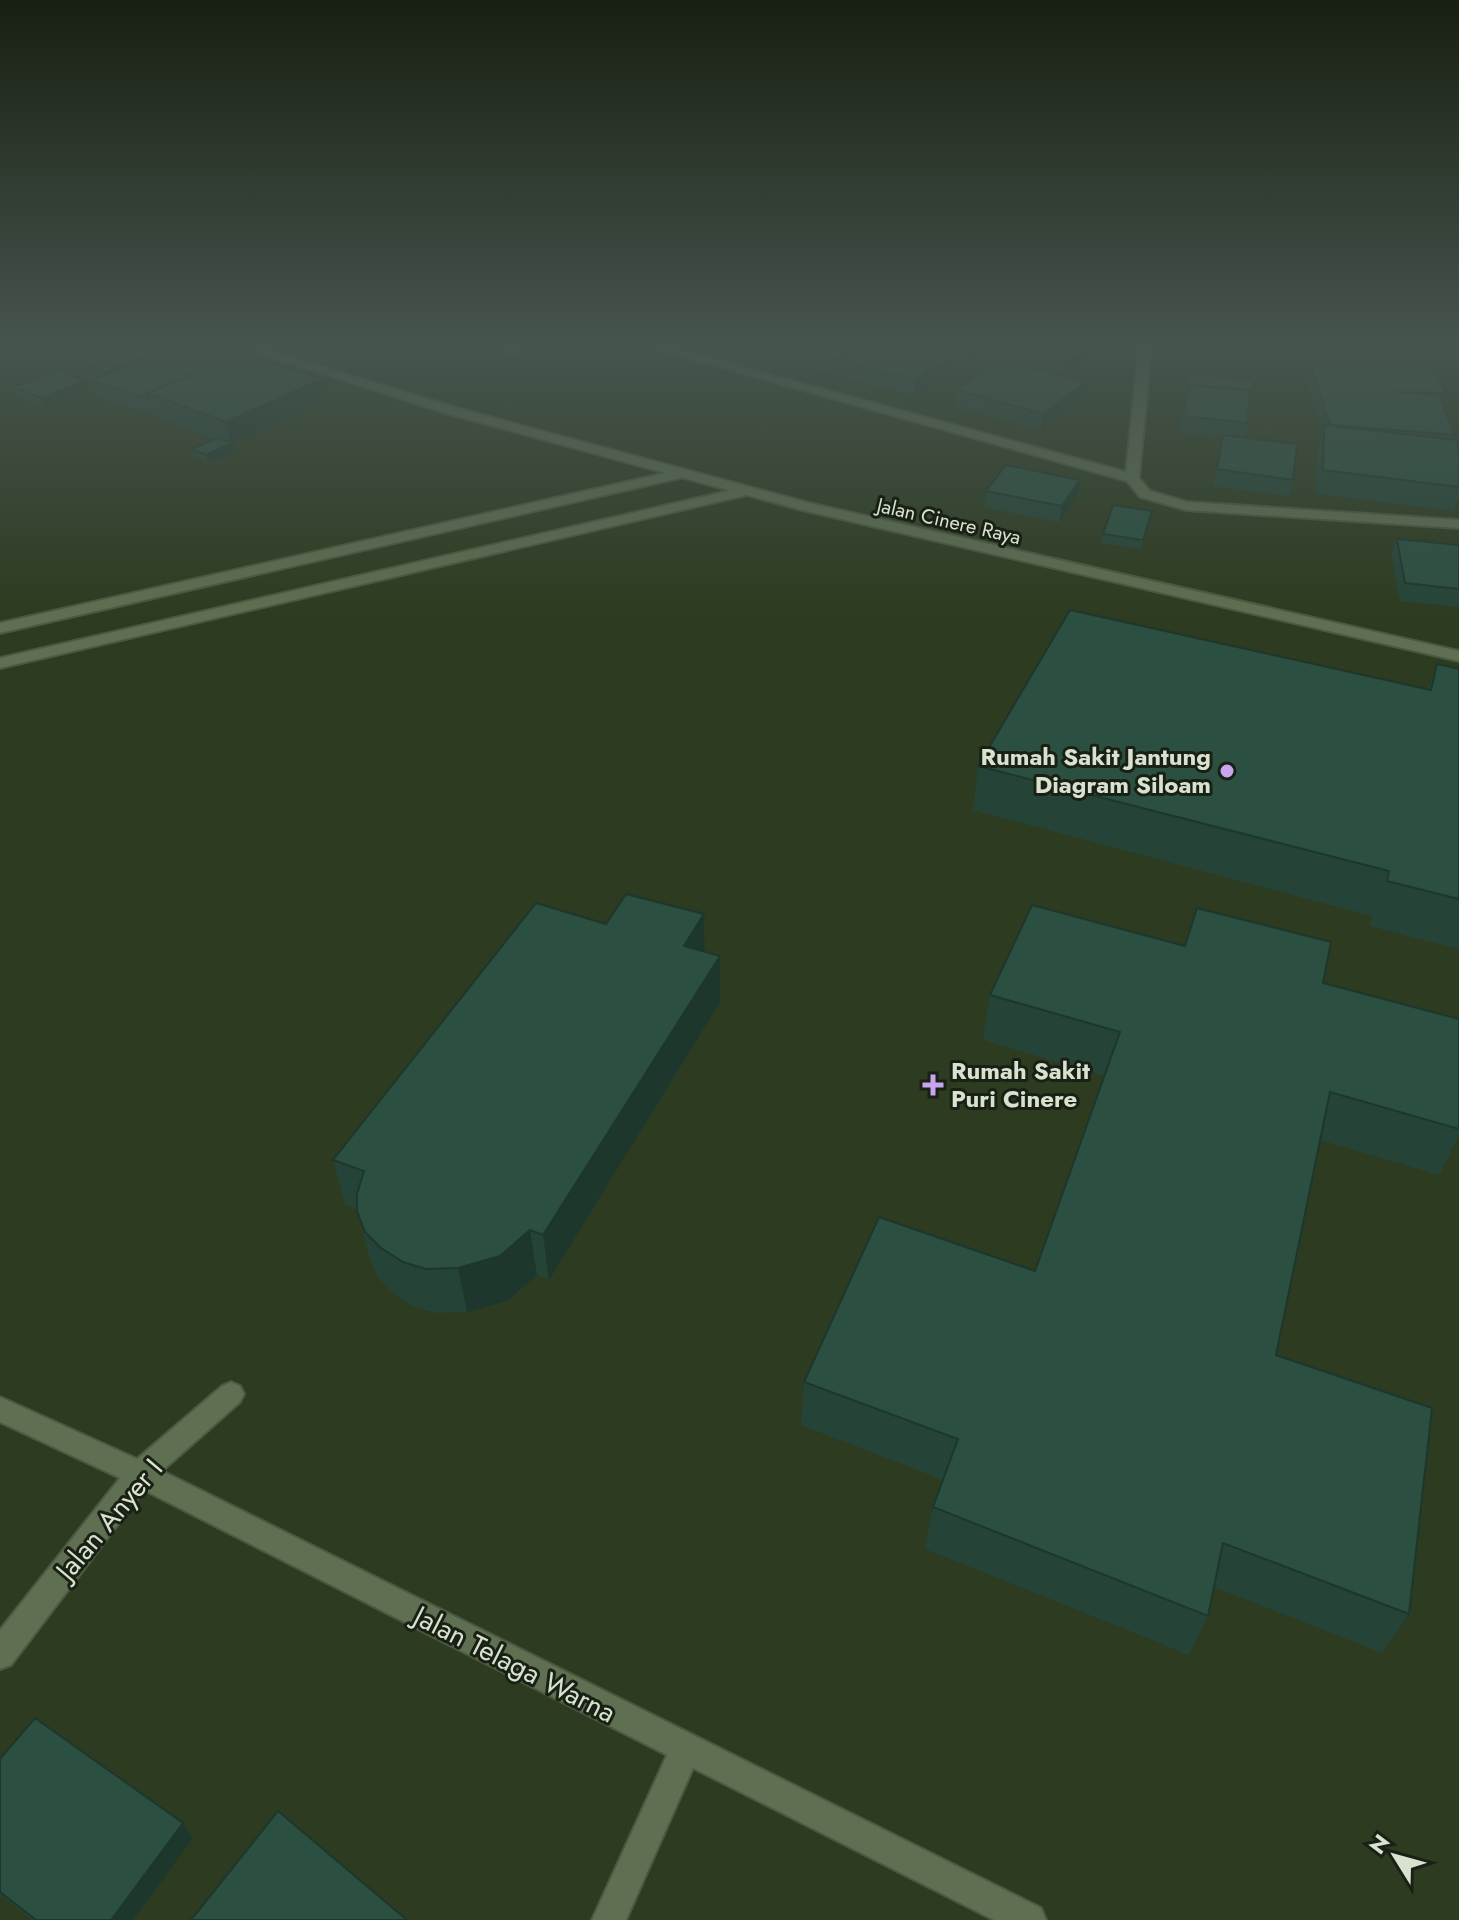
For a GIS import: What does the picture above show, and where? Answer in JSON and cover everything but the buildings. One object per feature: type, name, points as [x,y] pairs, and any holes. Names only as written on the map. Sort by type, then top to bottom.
[{"type":"street","name":"Jalan Cinere Raya","points":[[552,439],[679,474],[1045,564],[1459,656]]},
{"type":"street","points":[[988,439],[1132,478],[1145,494],[1186,506],[1459,524]]},
{"type":"street","points":[[1132,478],[1136,439]]},
{"type":"street","points":[[0,628],[679,474]]},
{"type":"street","points":[[0,663],[746,491]]},
{"type":"street","name":"Jalan Anyer I","points":[[0,1654],[140,1474],[231,1394]]},
{"type":"street","name":"Jalan Telaga Warna","points":[[0,1409],[140,1474],[1029,1920]]},
{"type":"street","points":[[609,1920],[685,1750]]},
{"type":"place","name":"Rumah Sakit Jantung Diagram Siloam","points":[[1227,771]]},
{"type":"place","name":"Rumah Sakit Puri Cinere","points":[[933,1085]]}]
